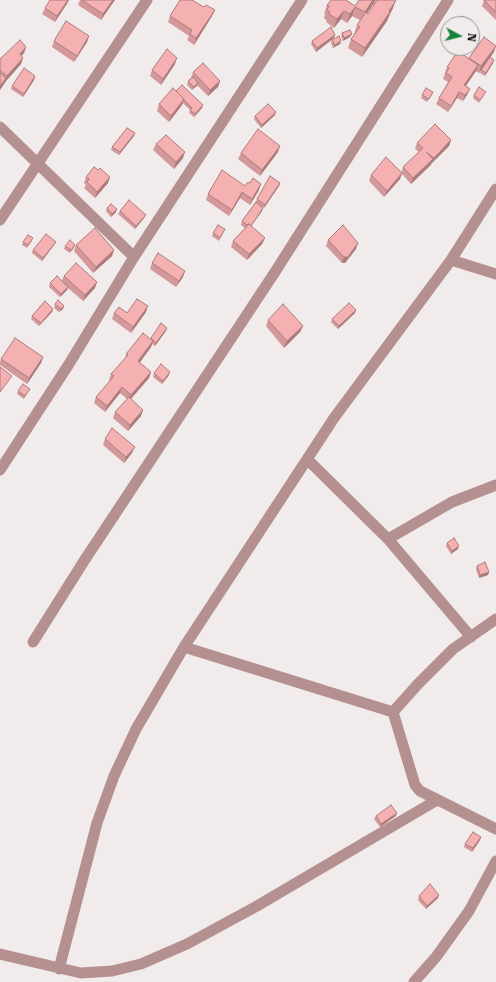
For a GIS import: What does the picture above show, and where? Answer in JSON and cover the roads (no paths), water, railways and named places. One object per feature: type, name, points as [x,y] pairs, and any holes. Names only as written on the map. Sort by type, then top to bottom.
[{"type":"street","points":[[0,220],[147,0]]},
{"type":"street","points":[[0,470],[69,364],[134,257],[302,0]]},
{"type":"street","points":[[33,642],[84,561],[276,272],[448,0]]},
{"type":"street","points":[[0,127],[37,165],[134,257]]},
{"type":"street","points":[[59,969],[97,823],[114,776],[136,728],[184,647],[334,418],[451,260],[496,189]]},
{"type":"street","points":[[451,260],[496,274]]},
{"type":"street","points":[[307,459],[388,539],[471,637]]},
{"type":"street","points":[[388,539],[452,502],[496,485]]},
{"type":"street","points":[[393,712],[418,684],[453,649],[496,619]]},
{"type":"street","points":[[184,647],[393,712]]},
{"type":"street","points":[[393,712],[415,785],[420,791],[496,829]]},
{"type":"street","points":[[0,954],[81,973],[112,971],[141,964],[187,944],[258,906],[437,800]]},
{"type":"street","points":[[414,982],[436,957],[469,911],[496,861]]}]
